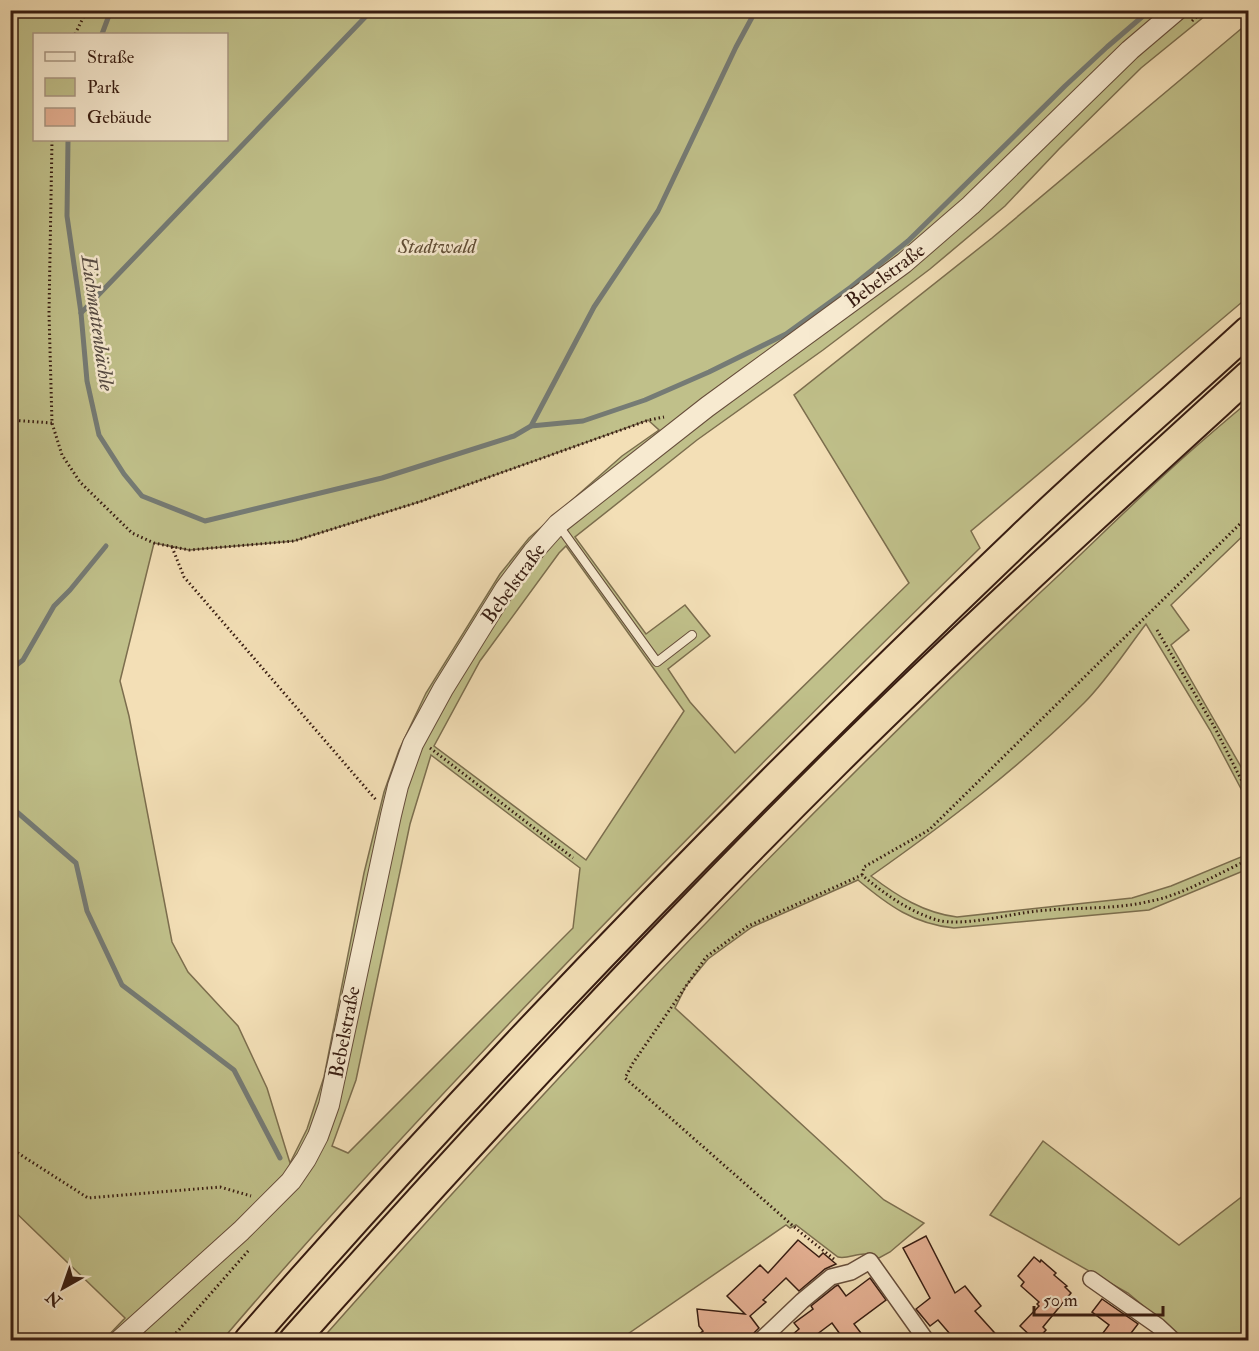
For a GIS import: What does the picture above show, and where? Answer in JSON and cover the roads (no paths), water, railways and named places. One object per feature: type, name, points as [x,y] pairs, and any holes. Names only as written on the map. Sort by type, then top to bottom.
[{"type":"highway","points":[[249,1341],[315,1265],[504,1058],[813,740],[1023,536],[1248,331]]},
{"type":"highway","points":[[294,1341],[565,1042],[682,918],[835,764],[1050,558],[1248,376]]},
{"type":"street","name":"Bebelstraße","points":[[120,1341],[241,1231],[291,1181],[306,1159],[318,1136],[329,1105],[398,786],[416,739],[472,640],[532,552],[558,524],[707,407],[904,263],[971,206],[1130,50],[1177,10]]},
{"type":"street","points":[[761,1341],[802,1301],[831,1277],[851,1272],[870,1261],[926,1341]]},
{"type":"street","points":[[1091,1280],[1158,1326],[1173,1341]]},
{"type":"lane","points":[[558,524],[657,662],[692,635]]},
{"type":"waterway","name":"Eichmattenbächle","points":[[102,33],[111,10]]},
{"type":"waterway","points":[[81,313],[372,10]]},
{"type":"waterway","points":[[68,141],[67,216],[81,313],[87,381],[99,435],[124,474],[142,496],[205,521],[382,478],[514,436],[531,426],[594,307],[658,211],[756,10]]},
{"type":"waterway","points":[[531,426],[583,421],[645,400],[786,334],[851,287],[908,241],[1065,86],[1150,10]]},
{"type":"waterway","name":"Eichmattenbächle","points":[[10,670],[23,660],[54,606],[106,546]]},
{"type":"waterway","name":"Eichmattenbächle","points":[[10,806],[76,863],[87,911],[122,985],[234,1070],[280,1158]]},
{"type":"park label","name":"Stadtwald","points":[[437,246]]}]
